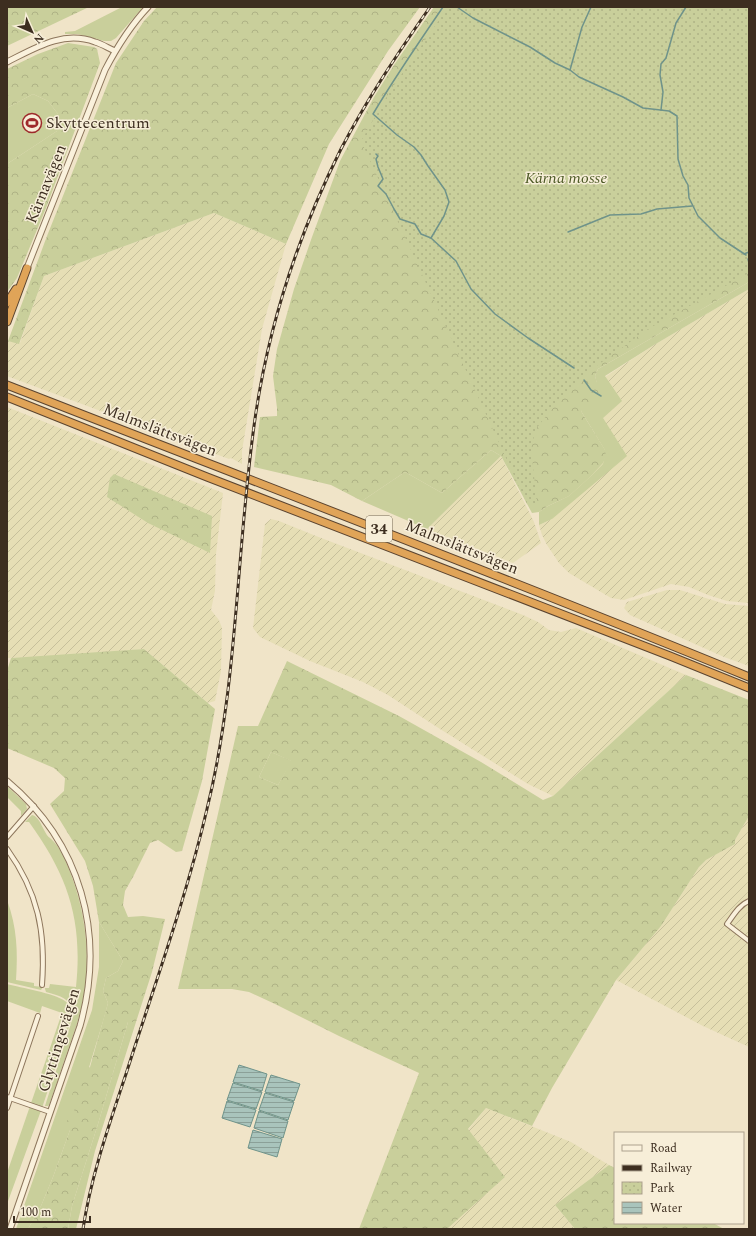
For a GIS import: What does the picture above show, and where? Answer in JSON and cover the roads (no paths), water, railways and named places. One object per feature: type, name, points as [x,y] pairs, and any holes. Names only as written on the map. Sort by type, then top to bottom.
[{"type":"highway","points":[[7,303],[27,268]]},
{"type":"highway","points":[[7,322],[27,268]]},
{"type":"highway","name":"Malmslättsvägen","points":[[7,385],[212,466],[329,510],[749,677]]},
{"type":"highway","name":"Malmslättsvägen","points":[[7,397],[200,474],[749,688]]},
{"type":"street","name":"Kärnavägen","points":[[27,268],[105,70],[114,51],[148,7]]},
{"type":"street","points":[[7,62],[50,41],[62,38],[89,40],[114,51]]},
{"type":"street","name":"Glyttingevägen","points":[[7,781],[34,806],[58,839],[66,854],[82,897],[88,920],[90,942],[90,973],[85,1007],[10,1229]]},
{"type":"street","points":[[7,837],[34,806]]},
{"type":"street","points":[[7,848],[31,890],[38,913],[43,945],[44,964],[42,985]]},
{"type":"street","points":[[749,901],[739,908],[726,924],[749,941]]},
{"type":"street","points":[[7,1108],[9,1098],[38,1016]]},
{"type":"street","points":[[9,1098],[50,1112]]},
{"type":"water","points":[[239,1065],[267,1074],[262,1091],[233,1082]]},
{"type":"water","points":[[271,1075],[300,1084],[294,1101],[265,1092]]},
{"type":"water","points":[[233,1083],[262,1092],[256,1109],[227,1100]]},
{"type":"water","points":[[265,1093],[294,1102],[288,1120],[259,1110]]},
{"type":"water","points":[[227,1101],[256,1110],[250,1127],[222,1118]]},
{"type":"water","points":[[259,1111],[288,1121],[283,1138],[254,1128]]},
{"type":"water","points":[[253,1130],[282,1139],[277,1157],[248,1148]]},
{"type":"waterway","points":[[431,238],[444,216],[449,202],[445,190],[414,147],[397,135],[373,114],[398,73],[443,7]]},
{"type":"waterway","points":[[457,7],[473,18],[530,47],[555,63],[570,70]]},
{"type":"waterway","points":[[591,7],[582,27],[570,70],[579,77],[643,108],[669,111],[677,116],[678,159],[683,176],[688,185],[689,198],[698,216],[720,238],[746,255]]},
{"type":"waterway","points":[[661,110],[663,92],[660,75],[661,64],[666,58],[676,23],[686,7]]},
{"type":"waterway","points":[[376,154],[378,156],[376,159],[378,167],[383,179],[378,186],[386,194],[400,219],[415,224],[421,234],[431,238],[456,261],[471,289],[495,314],[574,368]]},
{"type":"waterway","points":[[568,232],[610,215],[641,214],[657,209],[692,206]]},
{"type":"waterway","points":[[744,254],[749,252]]},
{"type":"waterway","points":[[748,259],[749,263]]},
{"type":"waterway","points":[[584,380],[591,390],[601,396]]},
{"type":"railway","points":[[83,1229],[86,1209],[101,1151],[169,942],[199,843],[207,809],[225,711],[236,611],[249,462],[256,412],[269,344],[278,310],[288,277],[312,212],[341,149],[383,76],[430,7]]},
{"type":"place","name":"Skyttecentrum","points":[[32,123]]},
{"type":"park label","name":"Kärna mosse","points":[[566,178]]}]
